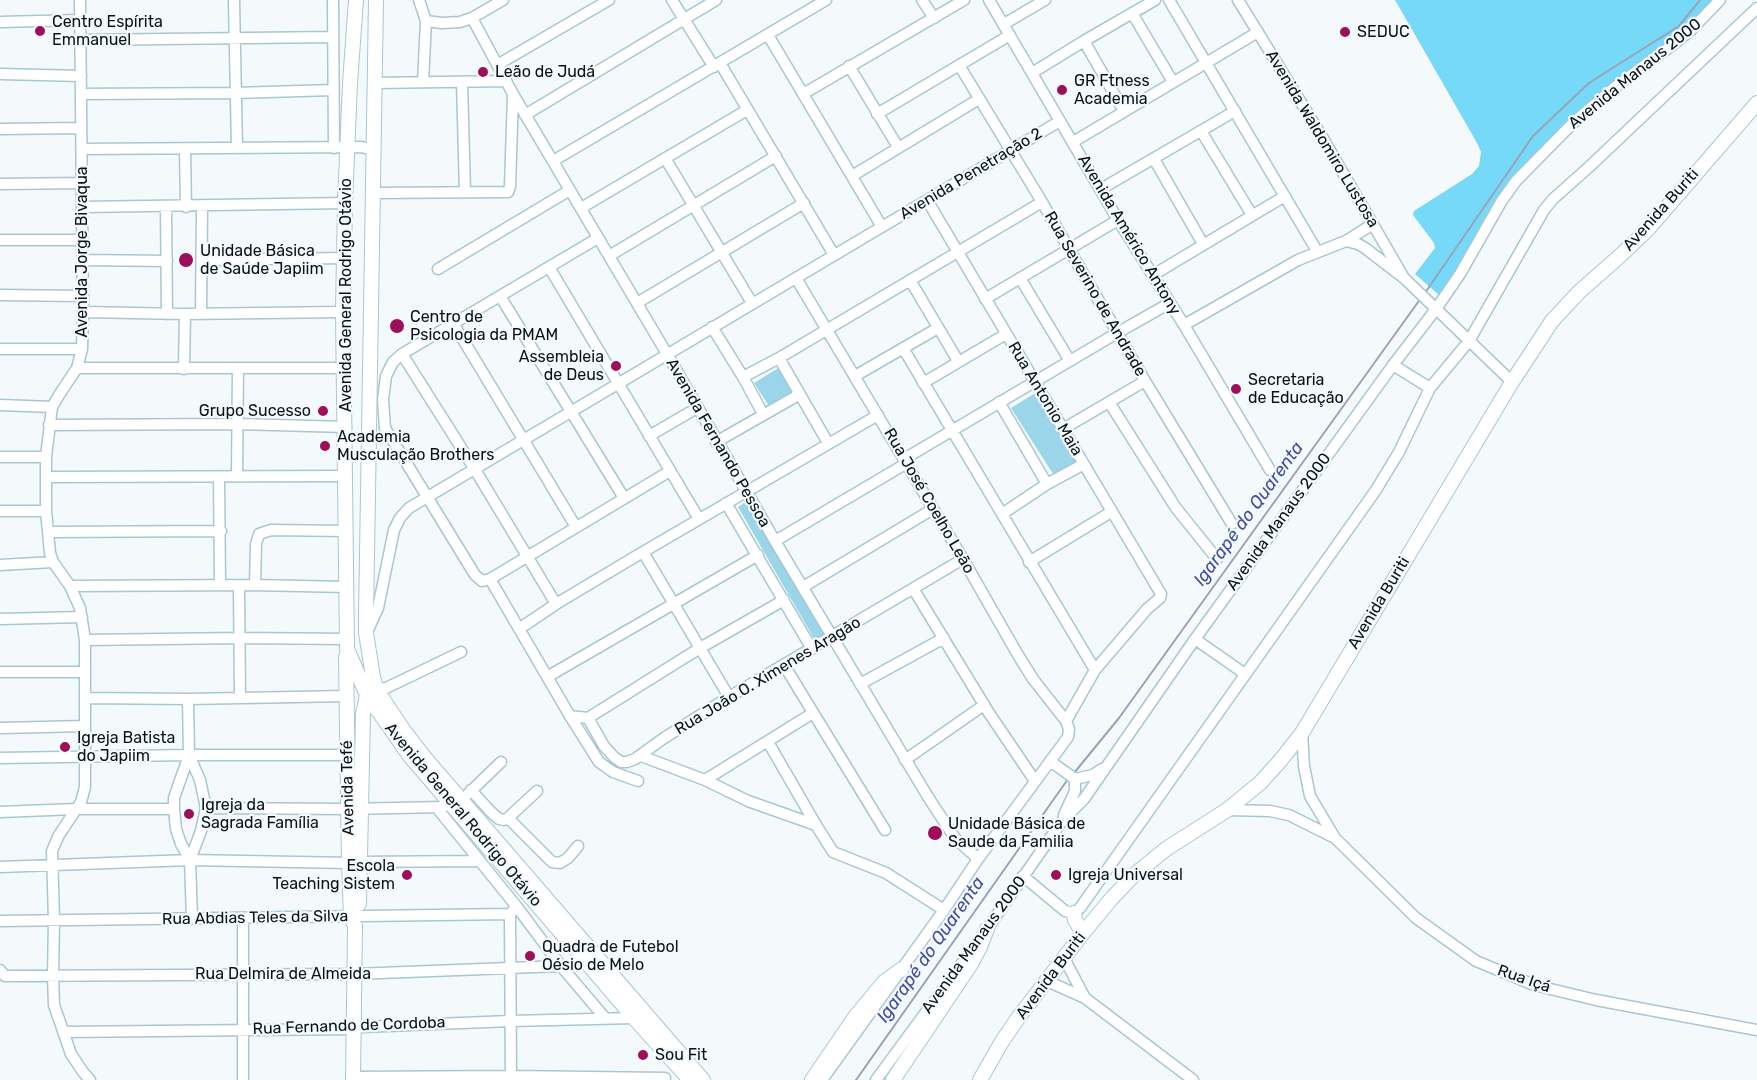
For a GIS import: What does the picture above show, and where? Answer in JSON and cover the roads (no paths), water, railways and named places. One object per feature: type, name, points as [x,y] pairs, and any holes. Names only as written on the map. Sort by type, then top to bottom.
[{"type":"main road","name":"Avenida General Rodrigo Otávio","points":[[356,0],[350,83],[341,147],[345,203],[347,644],[371,692],[409,755],[456,803],[703,1080]]},
{"type":"main road","name":"Avenida General Rodrigo Otávio","points":[[371,692],[373,677],[366,633],[372,193],[380,2]]},
{"type":"main road","points":[[350,83],[362,89],[375,83]]},
{"type":"main road","name":"Avenida Buriti","points":[[980,1080],[1001,1043],[1064,958],[1134,875],[1166,849],[1227,810],[1260,783],[1280,761],[1302,733],[1512,382],[1546,330],[1562,309],[1649,228],[1757,103]]},
{"type":"main road","name":"Avenida Tefé","points":[[347,644],[347,755],[354,809],[355,862],[353,1079]]},
{"type":"main road","name":"Avenida Tefé","points":[[354,809],[363,714],[371,692]]},
{"type":"main road","name":"Avenida General Rodrigo Otávio","points":[[456,803],[684,1077]]},
{"type":"main road","points":[[1074,913],[1075,920],[1083,933]]},
{"type":"main road","points":[[893,1080],[971,964],[987,928]]},
{"type":"main road","points":[[812,1080],[862,1008],[884,982],[902,969]]},
{"type":"street","name":"Avenida Jorge Bivaqua","points":[[80,0],[82,349],[77,368],[52,407],[46,457],[46,511],[53,562],[80,608],[85,640],[85,787],[81,802],[59,834],[52,851],[54,1005],[71,1054],[90,1080]]},
{"type":"street","points":[[234,0],[237,148]]},
{"type":"street","points":[[333,0],[333,90],[341,147]]},
{"type":"street","points":[[419,0],[426,21],[423,81]]},
{"type":"street","points":[[426,21],[450,23],[472,18],[503,0]]},
{"type":"street","points":[[498,65],[609,0]]},
{"type":"street","points":[[672,0],[747,110],[834,255]]},
{"type":"street","points":[[525,115],[716,0]]},
{"type":"street","points":[[554,161],[825,0]]},
{"type":"street","points":[[922,0],[934,18]]},
{"type":"street","points":[[803,94],[964,0]]},
{"type":"street","name":"Avenida Américo Antony","points":[[989,0],[1270,470]]},
{"type":"street","points":[[878,114],[959,64],[1045,0]]},
{"type":"street","points":[[1032,73],[1155,0]]},
{"type":"street","points":[[1169,0],[1317,251]]},
{"type":"street","name":"Avenida Waldomiro Lustosa","points":[[1238,0],[1404,278]]},
{"type":"street","name":"Avenida Manaus 2000","points":[[876,1080],[1062,821],[1084,799],[1195,639],[1433,307],[1460,274],[1501,202],[1516,181],[1573,123],[1615,87],[1682,37],[1720,0]]},
{"type":"street","name":"Avenida Manaus 2000","points":[[1074,913],[1080,908],[1376,490],[1399,452],[1430,388],[1469,341],[1536,221],[1553,199],[1757,8]]},
{"type":"street","points":[[1131,13],[1173,82]]},
{"type":"street","name":"Avenida Fernando Pessoa","points":[[472,18],[525,115],[905,760],[944,824],[955,838],[978,859]]},
{"type":"street","points":[[0,22],[80,20]]},
{"type":"street","points":[[1073,142],[1258,32]]},
{"type":"street","points":[[768,35],[882,227]]},
{"type":"street","points":[[80,40],[333,37]]},
{"type":"street","points":[[1084,41],[1124,111]]},
{"type":"street","name":"Rua Severino de Andrade","points":[[959,64],[1042,202],[1144,381],[1232,524]]},
{"type":"street","points":[[849,66],[898,147]]},
{"type":"street","points":[[0,74],[81,76]]},
{"type":"street","points":[[375,83],[506,81]]},
{"type":"street","points":[[462,82],[465,192]]},
{"type":"street","points":[[81,94],[333,90]]},
{"type":"street","points":[[372,193],[506,193],[509,190],[513,94]]},
{"type":"street","points":[[852,176],[979,99]]},
{"type":"street","points":[[581,208],[747,110]]},
{"type":"street","points":[[1101,189],[1235,111]]},
{"type":"street","name":"Avenida Penetração 2","points":[[366,633],[378,608],[394,530],[400,518],[409,508],[1060,121]]},
{"type":"street","points":[[0,129],[81,128]]},
{"type":"street","points":[[1201,131],[1252,215]]},
{"type":"street","points":[[81,148],[341,147],[374,149]]},
{"type":"street","points":[[185,149],[186,207]]},
{"type":"street","points":[[609,256],[776,156]]},
{"type":"street","points":[[665,158],[752,303]]},
{"type":"street","points":[[1154,159],[1203,244]]},
{"type":"street","points":[[0,184],[82,183]]},
{"type":"street","points":[[438,269],[570,190]]},
{"type":"street","points":[[1153,275],[1285,196]]},
{"type":"street","name":"Rua Antonio Maia","points":[[927,200],[1160,591],[1160,598],[1147,609],[1095,670]]},
{"type":"street","points":[[743,377],[1042,202]]},
{"type":"street","points":[[82,207],[345,203]]},
{"type":"street","points":[[637,303],[804,203]]},
{"type":"street","points":[[166,206],[167,314]]},
{"type":"street","points":[[201,314],[202,206]]},
{"type":"street","points":[[985,299],[1118,219]]},
{"type":"street","points":[[1184,325],[1298,260],[1346,241],[1373,224]]},
{"type":"street","points":[[598,238],[453,323],[402,354],[393,362],[386,376],[383,400],[385,428],[475,575],[482,581],[490,579],[670,471]]},
{"type":"street","points":[[0,240],[82,240]]},
{"type":"street","name":"Avenida Waldomiro Lustosa","points":[[1346,241],[1365,248],[1404,278],[1512,382]]},
{"type":"street","points":[[202,260],[344,258]]},
{"type":"street","points":[[83,260],[166,261]]},
{"type":"street","points":[[549,267],[699,519]]},
{"type":"street","name":"Rua José Coelho Leão","points":[[796,278],[1033,680],[1066,721]]},
{"type":"street","points":[[1020,278],[1071,361]]},
{"type":"street","points":[[910,280],[958,361]]},
{"type":"street","points":[[0,295],[83,296]]},
{"type":"street","points":[[500,296],[624,498]]},
{"type":"street","points":[[775,541],[952,430],[1170,303]]},
{"type":"street","points":[[83,312],[201,314],[344,312]]},
{"type":"street","points":[[184,369],[185,314]]},
{"type":"street","points":[[453,323],[576,527]]},
{"type":"street","points":[[712,327],[763,414]]},
{"type":"street","points":[[855,376],[938,328]]},
{"type":"street","points":[[923,383],[1006,334]]},
{"type":"street","points":[[822,1080],[1035,781],[1054,763],[1068,737],[1069,729],[1066,721],[1095,670],[903,348]]},
{"type":"street","points":[[0,349],[82,349]]},
{"type":"street","points":[[402,354],[528,555],[556,604]]},
{"type":"street","points":[[779,358],[828,444]]},
{"type":"street","points":[[1392,365],[1430,388]]},
{"type":"street","points":[[77,368],[345,368]]},
{"type":"street","points":[[237,476],[238,368]]},
{"type":"street","points":[[1063,429],[1144,381]]},
{"type":"street","points":[[716,442],[795,397],[798,393]]},
{"type":"street","points":[[999,402],[1047,484]]},
{"type":"street","points":[[1109,402],[1176,508],[1217,559]]},
{"type":"street","points":[[0,405],[52,407]]},
{"type":"street","points":[[649,436],[697,408]]},
{"type":"street","points":[[519,629],[556,604],[745,491],[878,415]]},
{"type":"street","points":[[49,425],[238,424],[346,427]]},
{"type":"street","points":[[0,457],[46,457]]},
{"type":"street","points":[[1002,514],[1047,484],[1084,464]]},
{"type":"street","points":[[46,477],[346,476]]},
{"type":"street","points":[[219,477],[220,585]]},
{"type":"street","points":[[726,503],[812,649]]},
{"type":"street","points":[[803,587],[933,509]]},
{"type":"street","points":[[0,511],[46,511]]},
{"type":"street","points":[[1029,562],[1112,512]]},
{"type":"street","points":[[255,585],[256,544],[259,534],[271,530],[345,531]]},
{"type":"street","points":[[48,532],[221,531]]},
{"type":"street","points":[[643,552],[729,697]]},
{"type":"street","points":[[547,677],[758,555]]},
{"type":"street","name":"Rua João O. Ximenes Aragão","points":[[641,756],[658,742],[729,697],[914,590],[963,559]]},
{"type":"street","points":[[0,565],[53,562]]},
{"type":"street","points":[[490,579],[570,717],[599,762],[613,772],[638,782]]},
{"type":"street","points":[[69,586],[346,587]]},
{"type":"street","points":[[239,586],[240,698]]},
{"type":"street","points":[[914,590],[984,705],[1035,781]]},
{"type":"street","points":[[570,717],[588,718],[700,648],[784,600]]},
{"type":"street","points":[[0,619],[82,617]]},
{"type":"street","points":[[85,640],[240,638],[347,644]]},
{"type":"street","points":[[860,684],[944,638]]},
{"type":"street","points":[[1195,639],[1245,674]]},
{"type":"street","points":[[371,692],[386,688],[461,652]]},
{"type":"street","points":[[784,665],[885,830]]},
{"type":"street","points":[[0,672],[85,672]]},
{"type":"street","points":[[85,698],[346,696]]},
{"type":"street","points":[[188,699],[189,755],[176,791],[174,809],[176,829],[190,860],[192,918]]},
{"type":"street","points":[[905,760],[984,705]]},
{"type":"street","points":[[705,780],[813,713]]},
{"type":"street","points":[[588,718],[604,746],[621,762],[641,756],[705,780],[748,801],[816,825]]},
{"type":"street","points":[[0,728],[85,726]]},
{"type":"street","name":"Rua Içá","points":[[1302,733],[1304,766],[1310,796],[1335,838],[1416,918],[1476,961],[1523,981],[1596,1000],[1757,1030]]},
{"type":"street","points":[[768,742],[833,852],[886,873],[944,910]]},
{"type":"street","points":[[189,755],[200,780],[206,808],[201,831],[190,860]]},
{"type":"street","points":[[0,758],[347,755]]},
{"type":"street","points":[[206,808],[437,808],[456,803],[501,762]]},
{"type":"street","points":[[1054,763],[1073,778],[1075,791],[1062,821]]},
{"type":"street","points":[[1073,778],[1093,775],[1107,766]]},
{"type":"street","points":[[471,790],[499,819],[504,820],[537,791]]},
{"type":"street","points":[[437,808],[513,911],[605,1018]]},
{"type":"street","points":[[0,812],[174,809]]},
{"type":"street","name":"Rua Içá","points":[[1227,810],[1270,810],[1289,815],[1335,838]]},
{"type":"street","points":[[508,818],[552,862],[560,862],[568,858],[578,846]]},
{"type":"street","points":[[0,867],[190,860],[478,861]]},
{"type":"street","points":[[1023,876],[1065,911],[1074,913]]},
{"type":"street","points":[[511,1078],[513,911]]},
{"type":"street","name":"Rua Abdias Teles da Silva","points":[[0,921],[192,918],[355,920],[513,911]]},
{"type":"street","points":[[243,919],[243,1080]]},
{"type":"street","points":[[1064,958],[1085,998]]},
{"type":"street","name":"Rua Delmira de Almeida","points":[[3,973],[354,975],[561,966]]},
{"type":"street","points":[[1047,981],[1085,998],[1193,1080]]},
{"type":"street","name":"Rua Fernando de Cordoba","points":[[63,1032],[353,1029],[511,1021],[634,1018]]},
{"type":"street","points":[[353,1079],[665,1077]]},
{"type":"waterway","name":"Igarapé do Quarenta","points":[[1425,293],[1533,136],[1589,83],[1679,26],[1700,0]]},
{"type":"waterway","name":"Igarapé do Quarenta","points":[[1074,773],[1119,718],[1421,298]]},
{"type":"waterway","name":"Igarapé do Quarenta","points":[[856,1080],[1068,779]]},
{"type":"place","name":"Centro Espírita Emmanuel","points":[[40,31]]},
{"type":"place","name":"SEDUC","points":[[1345,32]]},
{"type":"place","name":"Leão de Judá","points":[[483,72]]},
{"type":"place","name":"GR Ftness Academia","points":[[1062,90]]},
{"type":"place","name":"Unidade Básica de Saúde Japiim","points":[[186,260]]},
{"type":"place","name":"Centro de Psicologia da PMAM","points":[[397,326]]},
{"type":"place","name":"Assembleia de Deus","points":[[616,366]]},
{"type":"place","name":"Secretaria de Educação","points":[[1236,389]]},
{"type":"place","name":"Grupo Sucesso","points":[[323,411]]},
{"type":"place","name":"Academia Musculação Brothers","points":[[325,446]]},
{"type":"place","name":"Igreja Batista do Japiim","points":[[65,747]]},
{"type":"place","name":"Igreja da Sagrada Família","points":[[189,814]]},
{"type":"place","name":"Unidade Básica de Saude da Familia","points":[[935,833]]},
{"type":"place","name":"Escola Teaching Sistem","points":[[407,875]]},
{"type":"place","name":"Igreja Universal","points":[[1056,875]]},
{"type":"place","name":"Quadra de Futebol Oésio de Melo","points":[[530,956]]},
{"type":"place","name":"Sou Fit","points":[[643,1055]]}]
